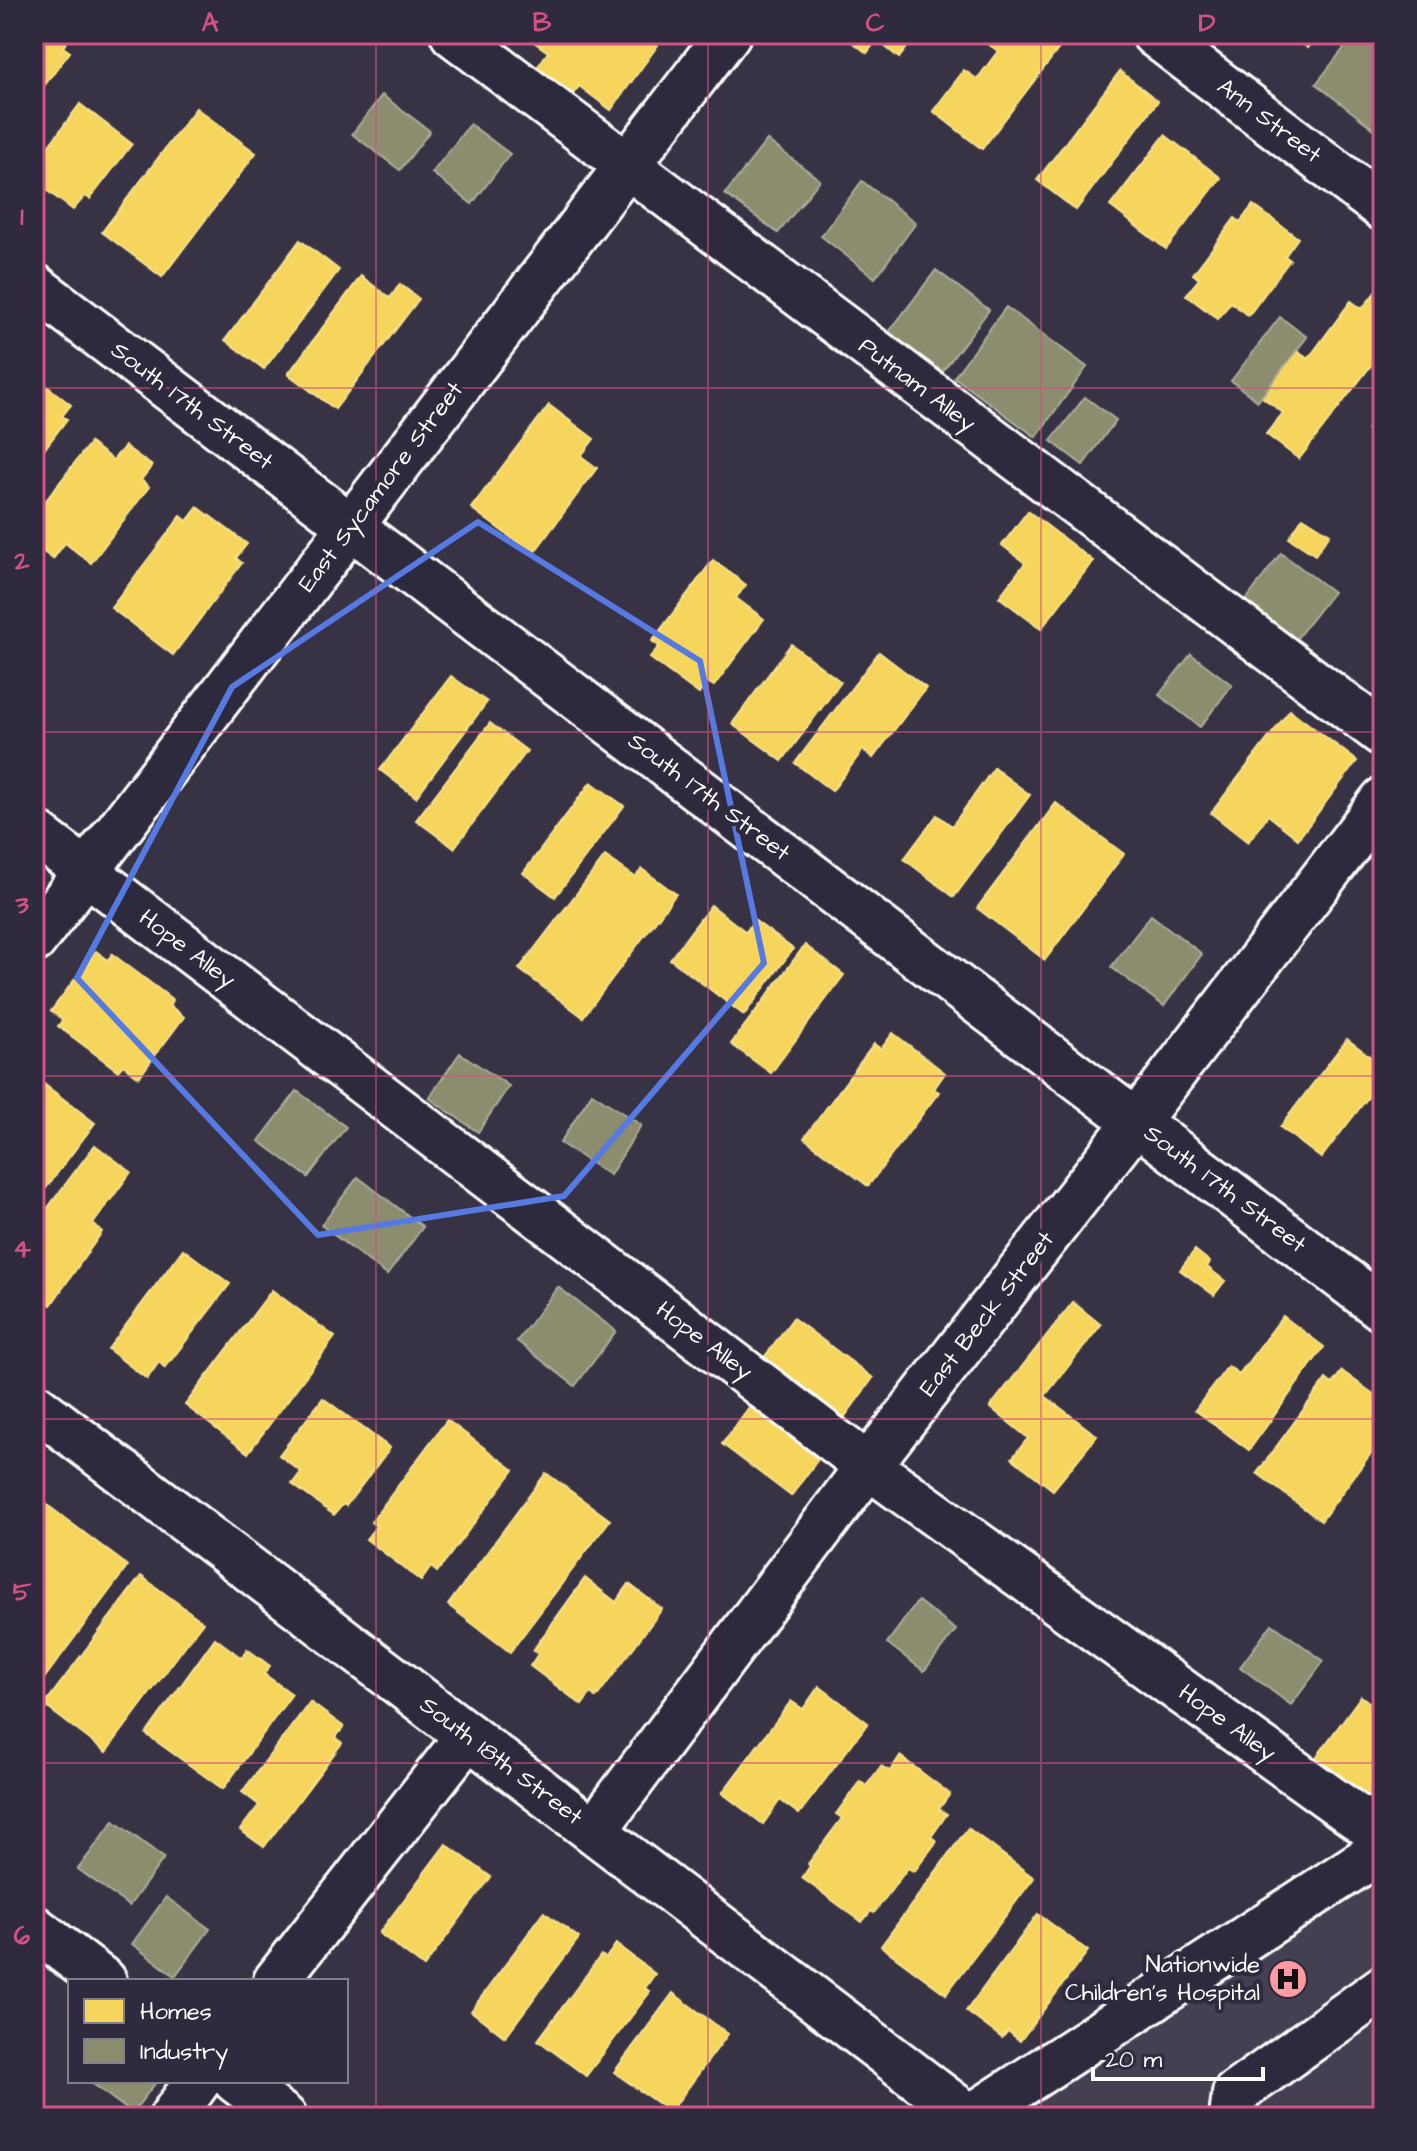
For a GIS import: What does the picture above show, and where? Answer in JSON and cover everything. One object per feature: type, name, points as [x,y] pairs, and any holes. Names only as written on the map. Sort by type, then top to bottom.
[{"type":"street","name":"Putnam Alley","points":[[453,34],[1383,734]]},
{"type":"street","name":"East Sycamore Street","points":[[34,940],[728,34]]},
{"type":"street","name":"Ann Street","points":[[1154,34],[1383,208]]},
{"type":"street","name":"South 17th Street","points":[[34,286],[1383,1309]]},
{"type":"street","name":"East Beck Street","points":[[594,1831],[868,1466],[1383,800]]},
{"type":"street","name":"Hope Alley","points":[[34,832],[868,1466],[1383,1836]]},
{"type":"street","name":"South 18th Street","points":[[34,1405],[970,2117]]},
{"type":"street","points":[[278,1979],[468,1736]]},
{"type":"street","points":[[970,2117],[1383,1849]]},
{"type":"street","points":[[34,1928],[101,1979]]},
{"type":"street","points":[[1232,2117],[1235,2094],[1383,1988]]},
{"type":"street","points":[[172,2117],[197,2083]]},
{"type":"street","points":[[239,2083],[284,2117]]},
{"type":"highlighted area","points":[[478,522],[700,661],[764,963],[564,1196],[318,1235],[77,978],[232,687]]},
{"type":"shaded area","name":"Nationwide Children's Hospital","points":[[1383,1845],[1383,2117],[995,2117]]},
{"type":"building: Homes","points":[[34,34],[73,34],[63,47],[70,52],[34,99]]},
{"type":"building: Homes","points":[[540,34],[643,34],[658,45],[611,110],[579,86],[566,106],[529,79],[548,52],[534,42]]},
{"type":"building: Homes","points":[[842,34],[917,34],[899,58],[877,40],[867,53]]},
{"type":"building: Homes","points":[[992,34],[1070,34],[982,149],[933,111],[964,70],[977,79],[998,51],[985,42]]},
{"type":"building: Homes","points":[[1289,34],[1319,34],[1308,48]]},
{"type":"building: Homes","points":[[1120,71],[1158,101],[1076,210],[1037,180]]},
{"type":"building: Homes","points":[[80,104],[132,144],[90,199],[85,196],[73,210],[34,181],[34,175],[43,164],[38,160]]},
{"type":"building: Homes","points":[[196,108],[256,153],[162,277],[102,232]]},
{"type":"building: Homes","points":[[1165,135],[1221,178],[1166,249],[1110,206]]},
{"type":"building: Homes","points":[[1253,205],[1298,238],[1285,256],[1290,260],[1248,316],[1231,302],[1218,319],[1186,295],[1199,279],[1193,274],[1235,218],[1240,222]]},
{"type":"building: Homes","points":[[300,240],[339,270],[264,369],[225,340]]},
{"type":"building: Homes","points":[[361,276],[390,298],[400,284],[419,299],[335,409],[288,374]]},
{"type":"building: Homes","points":[[1383,282],[1383,350],[1299,459],[1266,434],[1283,413],[1261,396],[1296,350],[1308,359],[1351,301],[1362,309]]},
{"type":"building: Homes","points":[[34,376],[71,405],[62,416],[67,419],[34,463]]},
{"type":"building: Homes","points":[[1383,399],[1383,442],[1367,430],[1379,415],[1374,410]]},
{"type":"building: Homes","points":[[549,405],[594,439],[581,456],[597,468],[533,554],[471,508]]},
{"type":"building: Homes","points":[[90,443],[113,460],[125,446],[152,466],[141,480],[149,487],[91,563],[65,543],[53,559],[34,545],[34,516]]},
{"type":"building: Homes","points":[[198,507],[247,544],[236,558],[242,563],[173,655],[111,608],[181,516],[187,521]]},
{"type":"building: Homes","points":[[1028,511],[1093,561],[1041,629],[999,597],[1025,563],[1002,545]]},
{"type":"building: Homes","points":[[1303,517],[1330,534],[1315,555],[1289,538]]},
{"type":"building: Homes","points":[[713,560],[746,585],[736,598],[764,619],[714,686],[707,682],[699,694],[650,658],[659,646],[652,641]]},
{"type":"building: Homes","points":[[791,644],[841,682],[782,761],[732,724]]},
{"type":"building: Homes","points":[[879,652],[926,688],[873,758],[863,750],[832,791],[795,763]]},
{"type":"building: Homes","points":[[451,676],[487,702],[416,797],[380,770]]},
{"type":"building: Homes","points":[[1290,710],[1357,761],[1298,839],[1268,815],[1248,842],[1211,813]]},
{"type":"building: Homes","points":[[490,723],[527,751],[454,848],[416,820]]},
{"type":"building: Homes","points":[[994,768],[1030,795],[954,897],[904,859],[937,815],[952,826]]},
{"type":"building: Homes","points":[[591,782],[624,806],[555,897],[523,873]]},
{"type":"building: Homes","points":[[1056,803],[1124,854],[1045,960],[977,908]]},
{"type":"building: Homes","points":[[605,856],[635,877],[642,869],[676,894],[583,1017],[519,969]]},
{"type":"building: Homes","points":[[711,905],[746,932],[754,920],[793,949],[744,1015],[670,959]]},
{"type":"building: Homes","points":[[805,945],[844,975],[771,1073],[731,1044]]},
{"type":"building: Homes","points":[[96,951],[108,960],[112,954],[173,1000],[169,1005],[184,1017],[139,1077],[123,1065],[118,1071],[58,1026],[63,1020],[51,1011]]},
{"type":"building: Homes","points":[[893,1033],[945,1073],[934,1089],[939,1092],[868,1186],[804,1138],[874,1044],[881,1049]]},
{"type":"building: Homes","points":[[1347,1039],[1383,1066],[1383,1078],[1321,1158],[1280,1127]]},
{"type":"building: Homes","points":[[40,1081],[95,1123],[34,1204],[34,1089]]},
{"type":"building: Homes","points":[[95,1145],[131,1172],[93,1224],[102,1232],[51,1305],[34,1292],[34,1226]]},
{"type":"building: Homes","points":[[183,1249],[230,1284],[165,1368],[159,1362],[147,1379],[108,1349]]},
{"type":"building: Homes","points":[[1195,1250],[1210,1262],[1207,1267],[1225,1281],[1214,1295],[1180,1270]]},
{"type":"building: Homes","points":[[272,1290],[335,1337],[248,1453],[185,1405]]},
{"type":"building: Homes","points":[[1073,1302],[1101,1325],[1045,1396],[1097,1436],[1053,1490],[1012,1458],[1028,1438],[990,1407]]},
{"type":"building: Homes","points":[[1283,1316],[1324,1347],[1249,1450],[1195,1410],[1228,1366],[1239,1374]]},
{"type":"building: Homes","points":[[793,1318],[873,1378],[843,1419],[763,1359]]},
{"type":"building: Homes","points":[[1342,1371],[1383,1401],[1383,1437],[1321,1521],[1257,1473],[1326,1379],[1332,1384]]},
{"type":"building: Homes","points":[[323,1398],[390,1448],[346,1506],[343,1504],[334,1515],[292,1484],[301,1472],[279,1455]]},
{"type":"building: Homes","points":[[750,1406],[819,1458],[791,1496],[722,1444]]},
{"type":"building: Homes","points":[[447,1420],[514,1470],[437,1572],[431,1567],[421,1581],[366,1539],[376,1526],[371,1522]]},
{"type":"building: Homes","points":[[546,1473],[610,1520],[510,1652],[448,1605]]},
{"type":"building: Homes","points":[[34,1495],[128,1566],[37,1688],[34,1685]]},
{"type":"building: Homes","points":[[141,1576],[203,1622],[106,1752],[44,1705]]},
{"type":"building: Homes","points":[[585,1578],[616,1602],[629,1584],[662,1609],[596,1698],[591,1693],[582,1705],[530,1666],[538,1654],[533,1650]]},
{"type":"building: Homes","points":[[215,1638],[242,1658],[247,1649],[270,1666],[264,1674],[292,1694],[223,1789],[146,1734]]},
{"type":"building: Homes","points":[[819,1686],[868,1723],[799,1814],[780,1800],[763,1824],[722,1793],[791,1701],[803,1709]]},
{"type":"building: Homes","points":[[1361,1696],[1383,1713],[1383,1806],[1376,1816],[1309,1767]]},
{"type":"building: Homes","points":[[310,1702],[344,1727],[336,1737],[342,1743],[264,1847],[240,1830],[259,1805],[242,1792]]},
{"type":"building: Homes","points":[[900,1756],[950,1794],[939,1809],[947,1814],[931,1837],[937,1841],[914,1872],[908,1868],[874,1913],[871,1911],[862,1922],[802,1878],[810,1866],[808,1864],[842,1818],[836,1814],[860,1781],[866,1786],[881,1766],[890,1771]]},
{"type":"building: Homes","points":[[968,1828],[1034,1878],[946,1994],[881,1946]]},
{"type":"building: Homes","points":[[446,1844],[491,1877],[424,1967],[379,1933]]},
{"type":"building: Homes","points":[[544,1912],[579,1938],[505,2037],[471,2011]]},
{"type":"building: Homes","points":[[1038,1914],[1088,1951],[1020,2041],[1008,2031],[1002,2038],[966,2011]]},
{"type":"building: Homes","points":[[616,1944],[655,1974],[645,1988],[650,1992],[586,2076],[538,2040],[601,1955],[606,1958]]},
{"type":"building: Homes","points":[[673,1993],[728,2034],[670,2112],[614,2072]]},
{"type":"building: Industry","points":[[1355,34],[1383,34],[1383,136],[1316,84]]},
{"type":"building: Industry","points":[[382,95],[430,131],[400,170],[352,134]]},
{"type":"building: Industry","points":[[470,124],[510,154],[472,204],[432,173]]},
{"type":"building: Industry","points":[[767,140],[820,180],[778,233],[725,194]]},
{"type":"building: Industry","points":[[862,181],[916,223],[875,278],[821,236]]},
{"type":"building: Industry","points":[[936,270],[989,310],[942,372],[889,332]]},
{"type":"building: Industry","points":[[1006,307],[1087,367],[1036,437],[954,377]]},
{"type":"building: Industry","points":[[1280,317],[1307,337],[1258,401],[1231,381]]},
{"type":"building: Industry","points":[[1085,397],[1116,420],[1083,465],[1051,441]]},
{"type":"building: Industry","points":[[1281,553],[1333,592],[1293,643],[1243,604]]},
{"type":"building: Industry","points":[[1191,654],[1232,685],[1200,727],[1159,695]]},
{"type":"building: Industry","points":[[1151,915],[1202,954],[1164,1006],[1111,967]]},
{"type":"building: Industry","points":[[460,1053],[509,1086],[478,1132],[429,1098]]},
{"type":"building: Industry","points":[[297,1091],[346,1127],[308,1177],[259,1141]]},
{"type":"building: Industry","points":[[592,1093],[641,1125],[610,1175],[560,1143]]},
{"type":"building: Industry","points":[[358,1177],[423,1227],[387,1275],[321,1225]]},
{"type":"building: Industry","points":[[558,1287],[616,1331],[575,1386],[517,1341]]},
{"type":"building: Industry","points":[[918,1601],[956,1630],[924,1671],[887,1643]]},
{"type":"building: Industry","points":[[1272,1624],[1324,1661],[1291,1705],[1240,1667]]},
{"type":"building: Industry","points":[[114,1821],[164,1858],[129,1906],[78,1869]]},
{"type":"building: Industry","points":[[166,1897],[210,1929],[175,1976],[132,1944]]},
{"type":"building: Industry","points":[[92,2083],[155,2083],[132,2113]]},
{"type":"place","name":"Nationwide Children's Hospital","points":[[1288,1979]]}]
